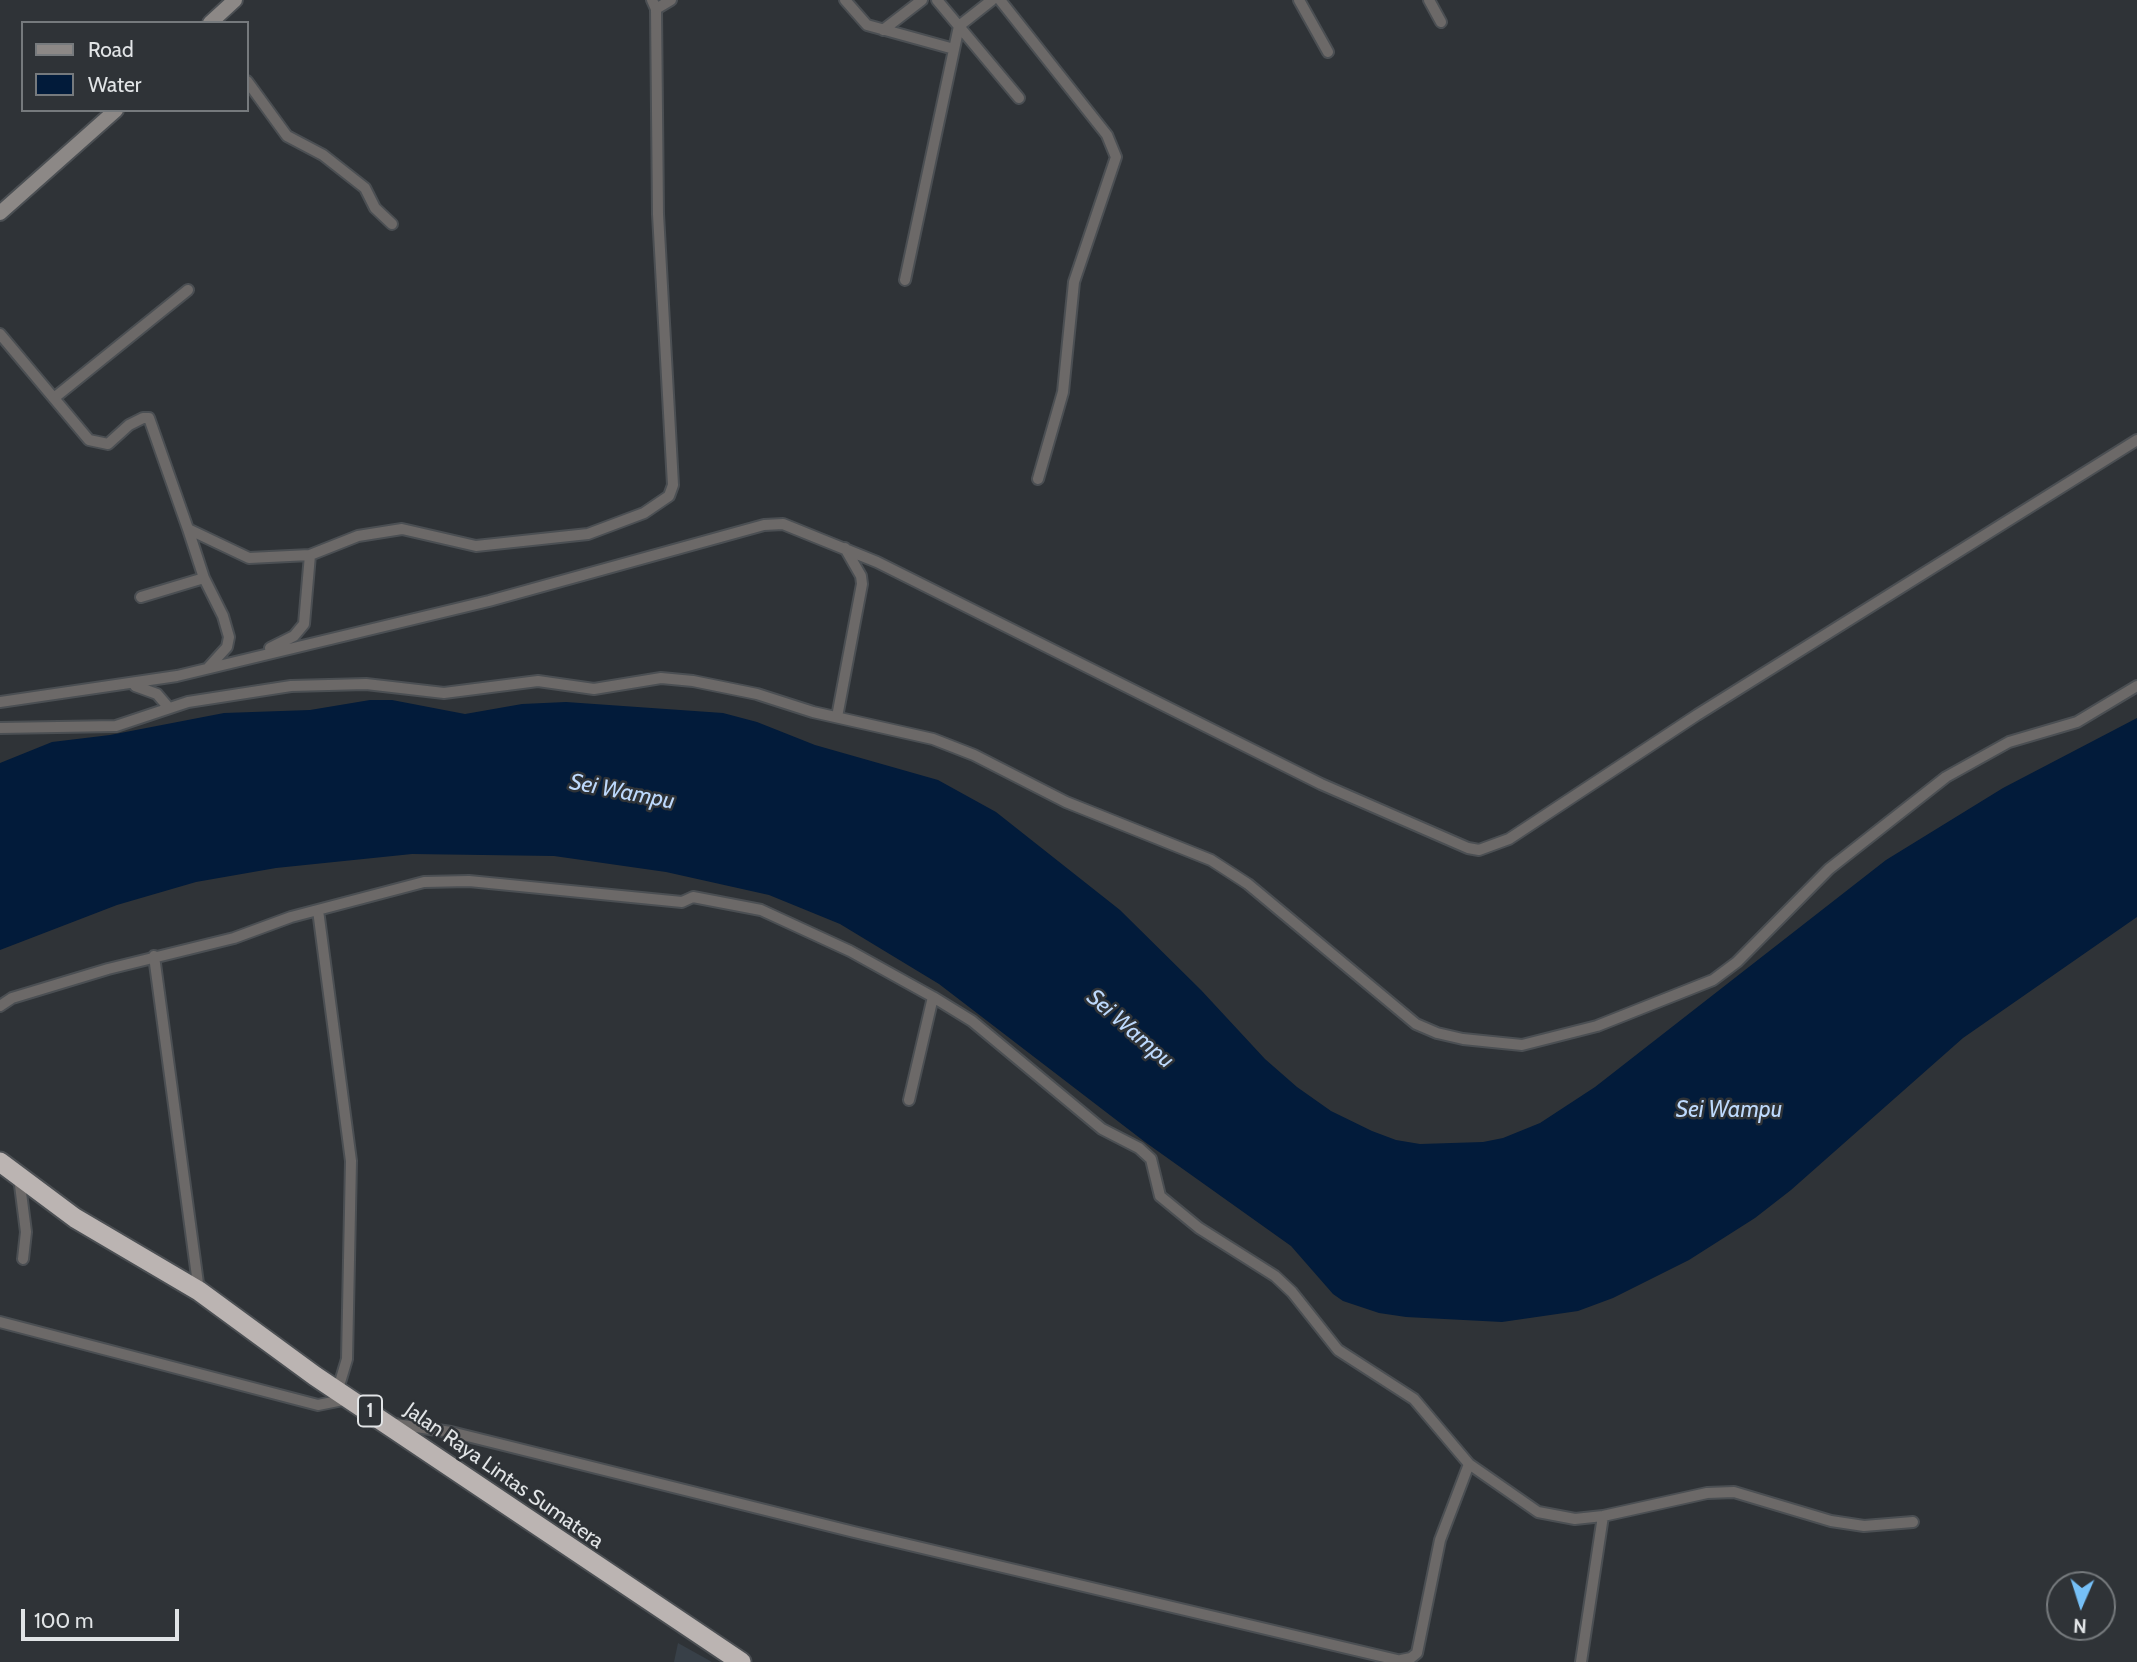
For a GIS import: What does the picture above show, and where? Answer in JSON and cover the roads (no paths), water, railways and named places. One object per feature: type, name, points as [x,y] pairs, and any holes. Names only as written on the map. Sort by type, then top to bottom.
[{"type":"highway","name":"Jalan Raya Lintas Sumatera","points":[[0,1162],[75,1218],[200,1292],[315,1376],[741,1662]]},
{"type":"street","points":[[213,21],[236,0]]},
{"type":"street","points":[[188,528],[249,558],[310,555],[358,536],[402,529],[476,546],[588,534],[644,513],[669,496],[673,485],[673,450],[658,214],[654,4],[671,0]]},
{"type":"street","points":[[845,0],[867,25],[954,49]]},
{"type":"street","points":[[883,30],[922,0]]},
{"type":"street","points":[[937,0],[1019,98]]},
{"type":"street","points":[[905,280],[959,26],[992,0]]},
{"type":"street","points":[[1000,0],[1107,135],[1116,157],[1074,282],[1063,392],[1038,479]]},
{"type":"street","points":[[1299,0],[1328,52]]},
{"type":"street","points":[[1429,0],[1441,22]]},
{"type":"street","points":[[248,81],[286,136],[323,155],[365,188],[376,208],[392,224]]},
{"type":"street","points":[[0,213],[114,112]]},
{"type":"street","points":[[54,398],[188,290]]},
{"type":"street","points":[[0,334],[89,440],[101,444],[111,442],[140,419],[149,418],[204,578],[223,616],[229,637],[227,647],[208,668]]},
{"type":"street","points":[[0,702],[125,686],[208,668],[489,601],[764,525],[796,527],[1090,666],[1321,784],[1479,850],[1509,839],[1709,708],[2137,440]]},
{"type":"street","points":[[837,717],[862,584],[861,576],[845,548]]},
{"type":"street","points":[[255,656],[295,636],[304,624],[310,555]]},
{"type":"street","points":[[141,597],[204,578]]},
{"type":"street","points":[[0,728],[116,726],[169,708],[222,696],[291,686],[366,684],[444,693],[538,681],[594,689],[661,678],[694,681],[757,694],[837,717],[933,739],[964,751],[1066,802],[1211,860],[1248,884],[1416,1024],[1450,1036],[1522,1045],[1597,1026],[1713,980],[1737,962],[1829,870],[1946,777],[2009,742],[2077,722],[2137,686]]},
{"type":"street","points":[[125,686],[142,687],[157,694],[169,708]]},
{"type":"street","points":[[0,1006],[12,998],[108,969],[132,966],[154,956],[234,938],[318,910],[424,882],[469,881],[682,902],[693,897],[761,911],[850,951],[972,1021],[1102,1129],[1139,1148],[1151,1159],[1160,1196],[1199,1228],[1275,1276],[1292,1292],[1338,1350],[1414,1399],[1469,1464],[1538,1512],[1575,1519],[1642,1510],[1693,1496],[1734,1492],[1831,1521],[1864,1526],[1913,1522]]},
{"type":"street","points":[[0,1322],[318,1405],[344,1394],[351,1161],[318,910]]},
{"type":"street","points":[[154,956],[200,1292]]},
{"type":"street","points":[[909,1100],[933,997]]},
{"type":"street","points":[[19,1177],[26,1232],[23,1259]]},
{"type":"street","points":[[388,1424],[451,1432],[854,1532],[1402,1661],[1417,1653],[1440,1540],[1469,1464]]},
{"type":"street","points":[[1581,1662],[1603,1516]]},
{"type":"water","name":"Sei Wampu","points":[[370,700],[392,700],[465,714],[522,704],[566,702],[723,713],[757,722],[815,745],[938,780],[996,812],[1120,910],[1201,990],[1265,1059],[1297,1087],[1331,1111],[1372,1131],[1396,1140],[1420,1144],[1483,1142],[1503,1138],[1540,1123],[1595,1087],[1886,860],[2003,788],[2137,718],[2137,917],[1963,1038],[1791,1190],[1755,1218],[1689,1260],[1613,1298],[1578,1311],[1502,1322],[1406,1317],[1379,1313],[1343,1301],[1333,1294],[1291,1246],[1145,1142],[939,984],[840,924],[769,895],[666,872],[554,856],[412,854],[276,868],[196,882],[117,905],[0,950],[0,763],[52,742],[110,735],[224,713],[310,710]]}]
